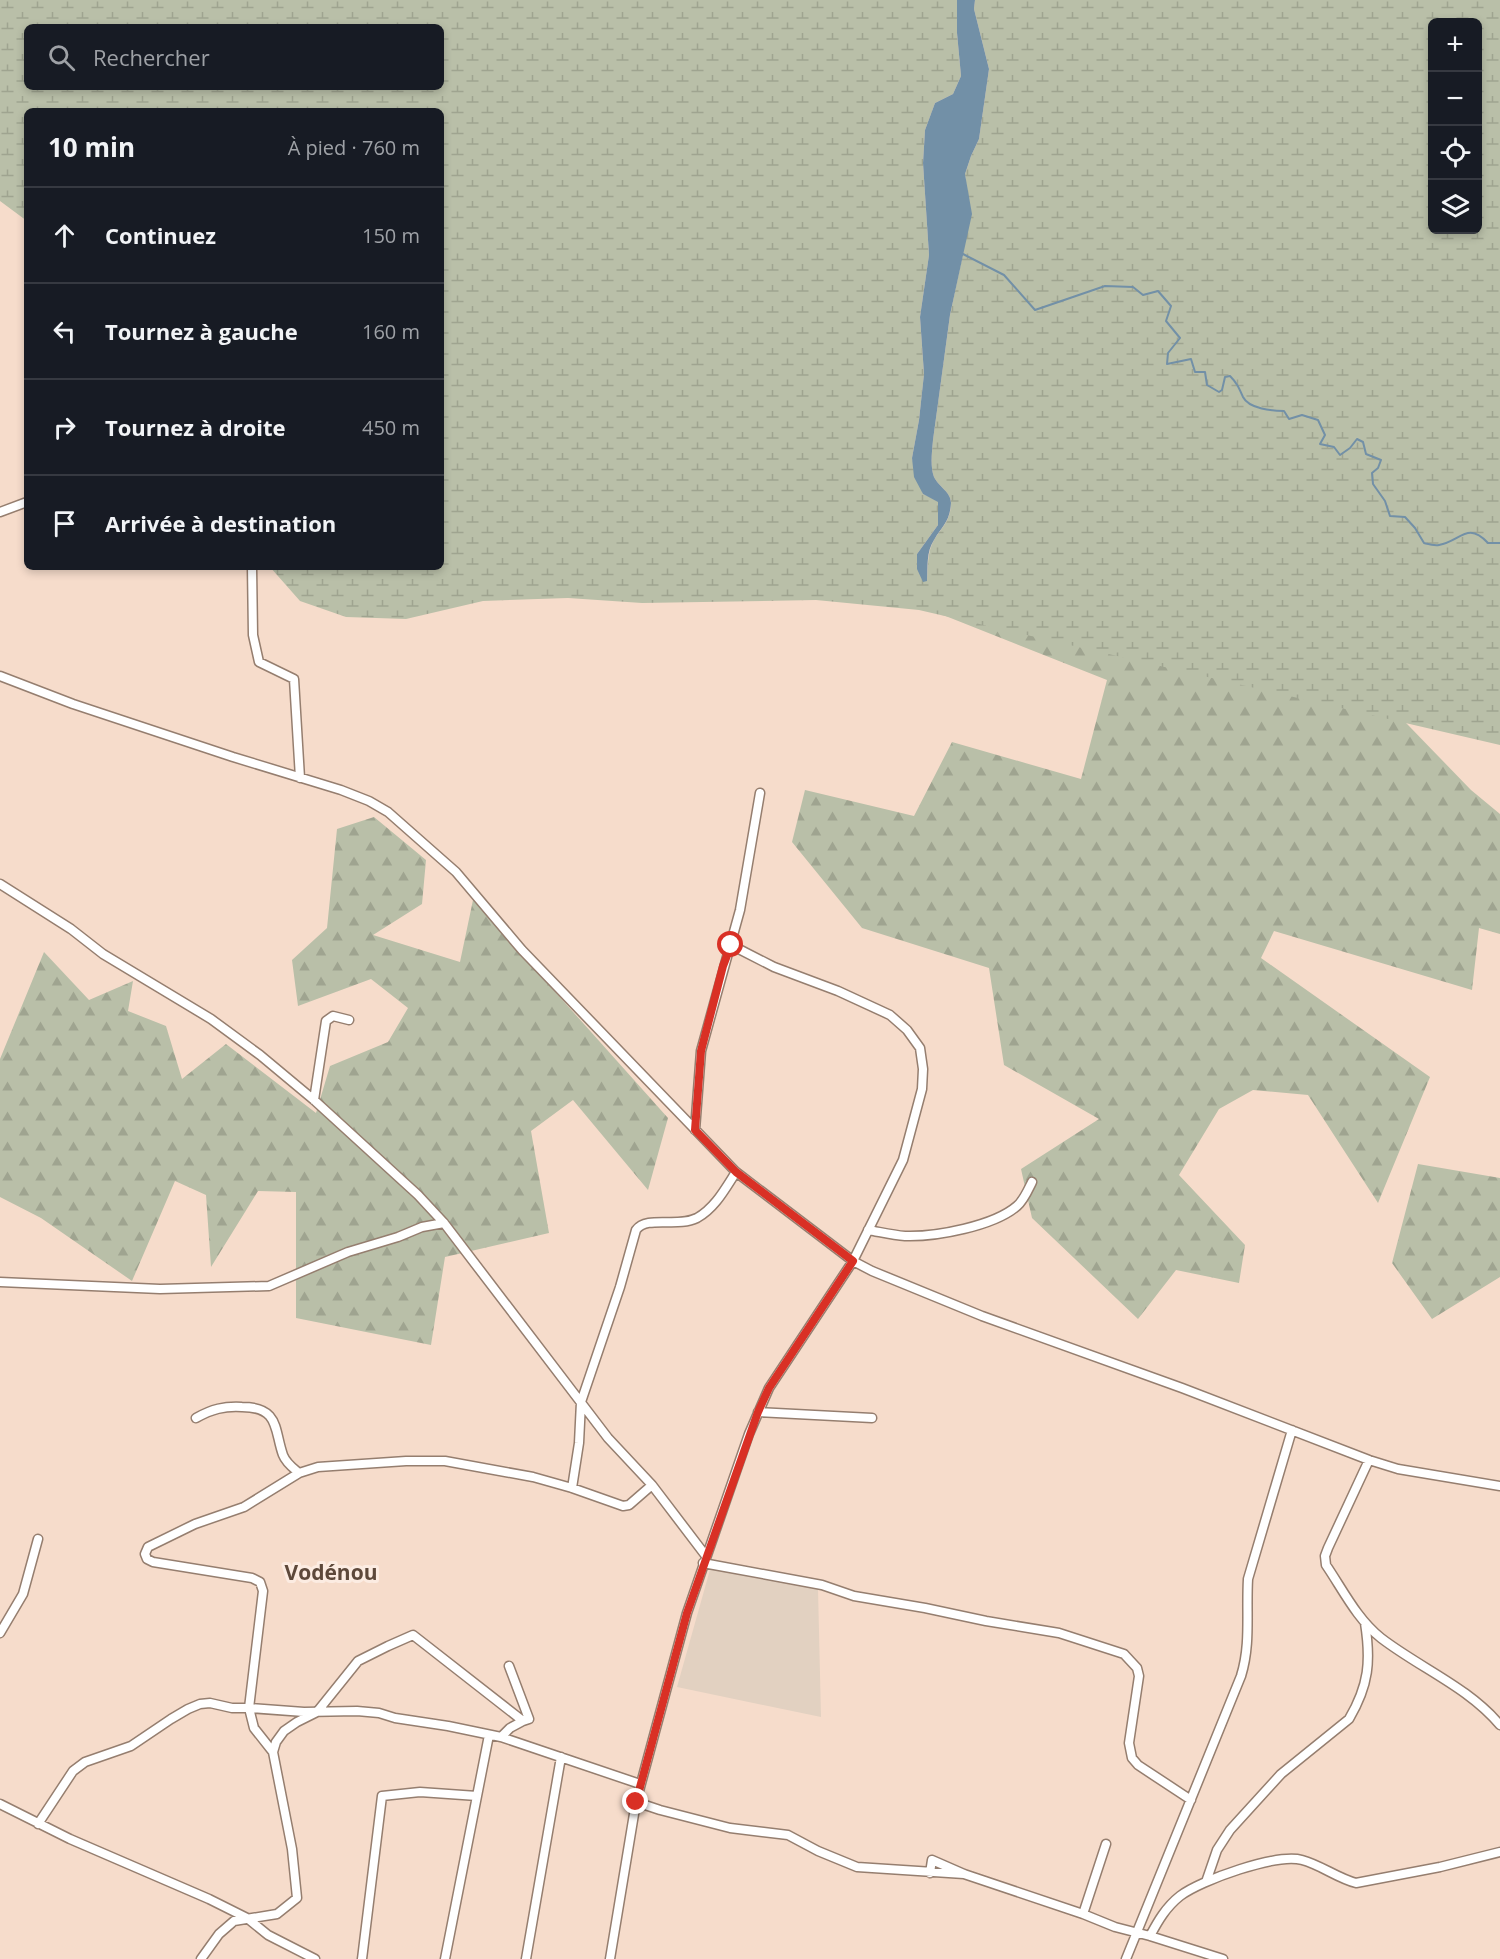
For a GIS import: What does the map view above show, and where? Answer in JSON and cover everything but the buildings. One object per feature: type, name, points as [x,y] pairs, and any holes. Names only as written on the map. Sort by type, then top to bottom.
[{"type":"street","points":[[0,512],[24,503]]},
{"type":"street","points":[[252,570],[253,635],[259,662],[294,679],[300,778]]},
{"type":"street","points":[[0,676],[73,704],[341,790],[369,801],[388,812],[456,872],[522,950],[736,1172],[853,1261],[982,1316],[1369,1460],[1398,1469],[1500,1486]]},
{"type":"street","points":[[695,1130],[701,1051],[740,910],[760,794]]},
{"type":"street","points":[[0,884],[71,929],[103,954],[211,1019],[260,1055],[314,1100],[418,1195],[444,1223],[608,1438],[652,1485],[704,1560],[822,1585],[854,1596],[1059,1633],[1124,1654],[1137,1668],[1139,1676],[1130,1743],[1132,1758],[1138,1765],[1191,1800]]},
{"type":"street","points":[[610,1959],[640,1784],[704,1560],[758,1412],[769,1388],[853,1261],[903,1160],[922,1089],[923,1069],[920,1048],[907,1030],[891,1015],[838,991],[774,967],[731,945]]},
{"type":"street","points":[[314,1100],[326,1021],[333,1016],[349,1020]]},
{"type":"street","points":[[572,1488],[579,1443],[581,1402],[620,1287],[636,1230],[640,1224],[648,1222],[674,1224],[696,1219],[710,1209],[722,1195],[736,1172]]},
{"type":"street","points":[[868,1230],[904,1236],[932,1235],[960,1230],[1002,1216],[1019,1204],[1032,1182]]},
{"type":"street","points":[[0,1282],[160,1288],[269,1286],[348,1252],[422,1227],[444,1223]]},
{"type":"street","points":[[196,1418],[218,1407],[250,1407],[262,1410],[275,1424],[284,1457],[299,1473]]},
{"type":"street","points":[[758,1412],[872,1418]]},
{"type":"street","points":[[1126,1959],[1246,1659],[1248,1579],[1292,1430]]},
{"type":"street","points":[[1369,1460],[1328,1548],[1324,1560],[1326,1565],[1364,1623],[1419,1665],[1477,1702],[1500,1725]]},
{"type":"street","points":[[201,1959],[225,1927],[234,1921],[277,1914],[297,1898],[292,1849],[273,1752],[254,1728],[249,1708],[263,1592],[260,1582],[252,1578],[153,1562],[147,1559],[145,1554],[148,1547],[195,1524],[244,1507],[299,1473],[318,1467],[406,1461],[445,1461],[517,1474],[572,1488],[623,1506],[629,1504],[652,1485]]},
{"type":"street","points":[[0,1633],[21,1599],[38,1539]]},
{"type":"street","points":[[1206,1882],[1217,1850],[1230,1830],[1281,1774],[1348,1719],[1362,1689],[1369,1664],[1364,1623]]},
{"type":"street","points":[[273,1752],[276,1742],[284,1731],[317,1712],[358,1661],[413,1635],[523,1720]]},
{"type":"street","points":[[501,1737],[510,1728],[529,1719],[509,1666]]},
{"type":"street","points":[[38,1824],[73,1771],[85,1762],[131,1746],[188,1709],[210,1703],[232,1708],[369,1712],[448,1726],[501,1737],[640,1784]]},
{"type":"street","points":[[445,1959],[489,1735]]},
{"type":"street","points":[[526,1959],[561,1757]]},
{"type":"street","points":[[362,1959],[382,1796],[420,1792],[477,1796]]},
{"type":"street","points":[[636,1802],[730,1828],[788,1835],[818,1851],[857,1867],[963,1874]]},
{"type":"street","points":[[0,1804],[38,1824],[209,1899],[247,1918],[268,1935],[315,1959]]},
{"type":"street","points":[[1083,1914],[1106,1844]]},
{"type":"street","points":[[1150,1936],[1165,1911],[1180,1896],[1206,1882],[1269,1862],[1302,1860],[1356,1883],[1500,1852]]},
{"type":"street","points":[[930,1873],[932,1860],[963,1874],[1135,1933],[1223,1959]]},
{"type":"shaded area","points":[[711,1566],[818,1589],[821,1717],[677,1687]]},
{"type":"green space","points":[[0,0],[957,0],[961,76],[953,94],[935,103],[925,130],[923,163],[929,255],[920,317],[924,374],[912,458],[923,494],[938,501],[938,525],[917,554],[927,581],[930,550],[948,519],[951,509],[949,496],[934,477],[932,449],[950,315],[963,254],[967,191],[965,174],[979,139],[989,69],[974,9],[975,0],[1500,0],[1500,745],[919,610],[816,600],[642,603],[568,598],[483,601],[406,619],[346,617],[300,601],[273,570],[444,570],[444,108],[24,108],[24,219],[0,201]]},
{"type":"green space","points":[[933,611],[1378,694],[1471,790],[1500,814],[1500,934],[1479,928],[1472,990],[1274,931],[1261,958],[1430,1077],[1378,1203],[1308,1095],[1253,1090],[1219,1109],[1179,1175],[1245,1245],[1239,1283],[1176,1270],[1138,1319],[1032,1218],[1021,1169],[1099,1119],[1004,1065],[989,968],[862,928],[792,842],[805,790],[914,816],[952,742],[1081,779],[1107,680]]},
{"type":"green space","points":[[374,817],[426,860],[422,904],[373,935],[460,962],[473,900],[668,1118],[648,1190],[573,1100],[531,1131],[549,1233],[445,1257],[431,1345],[296,1318],[296,1192],[258,1191],[211,1267],[206,1195],[175,1181],[132,1281],[41,1218],[0,1197],[0,1059],[44,952],[89,1000],[133,981],[128,1011],[166,1026],[182,1079],[226,1044],[316,1113],[330,1066],[388,1042],[408,1008],[371,979],[298,1006],[292,960],[327,928],[337,829]]},
{"type":"green space","points":[[1418,1164],[1500,1178],[1500,1277],[1432,1319],[1392,1263]]},
{"type":"water","points":[[957,0],[975,0],[974,9],[989,69],[979,139],[965,174],[972,214],[950,315],[932,449],[934,477],[949,496],[951,503],[947,519],[931,545],[927,581],[923,582],[917,569],[917,554],[938,525],[938,502],[923,494],[914,477],[912,458],[924,374],[920,317],[929,255],[923,163],[925,130],[935,103],[953,94],[961,76]]},
{"type":"waterway","points":[[963,254],[1004,275],[1035,310],[1105,286],[1133,287],[1143,295],[1158,291],[1171,306],[1166,321],[1180,338],[1168,353],[1167,364],[1191,359],[1195,372],[1205,372],[1207,385],[1219,392],[1222,390],[1225,377],[1230,376],[1250,404],[1262,409],[1284,411],[1289,419],[1302,415],[1318,420],[1325,435],[1320,444],[1334,447],[1340,455],[1357,439],[1363,442],[1366,454],[1381,460],[1378,468],[1372,473],[1373,484],[1385,501],[1390,516],[1405,517],[1424,543],[1439,545],[1469,533],[1475,533],[1488,543],[1500,543]]},
{"type":"district","name":"Vodénou","points":[[331,1573]]},
{"type":"route","points":[[636,1802],[687,1613],[749,1434],[769,1388],[853,1261],[736,1172],[695,1130],[701,1051],[723,966],[731,945]]}]
